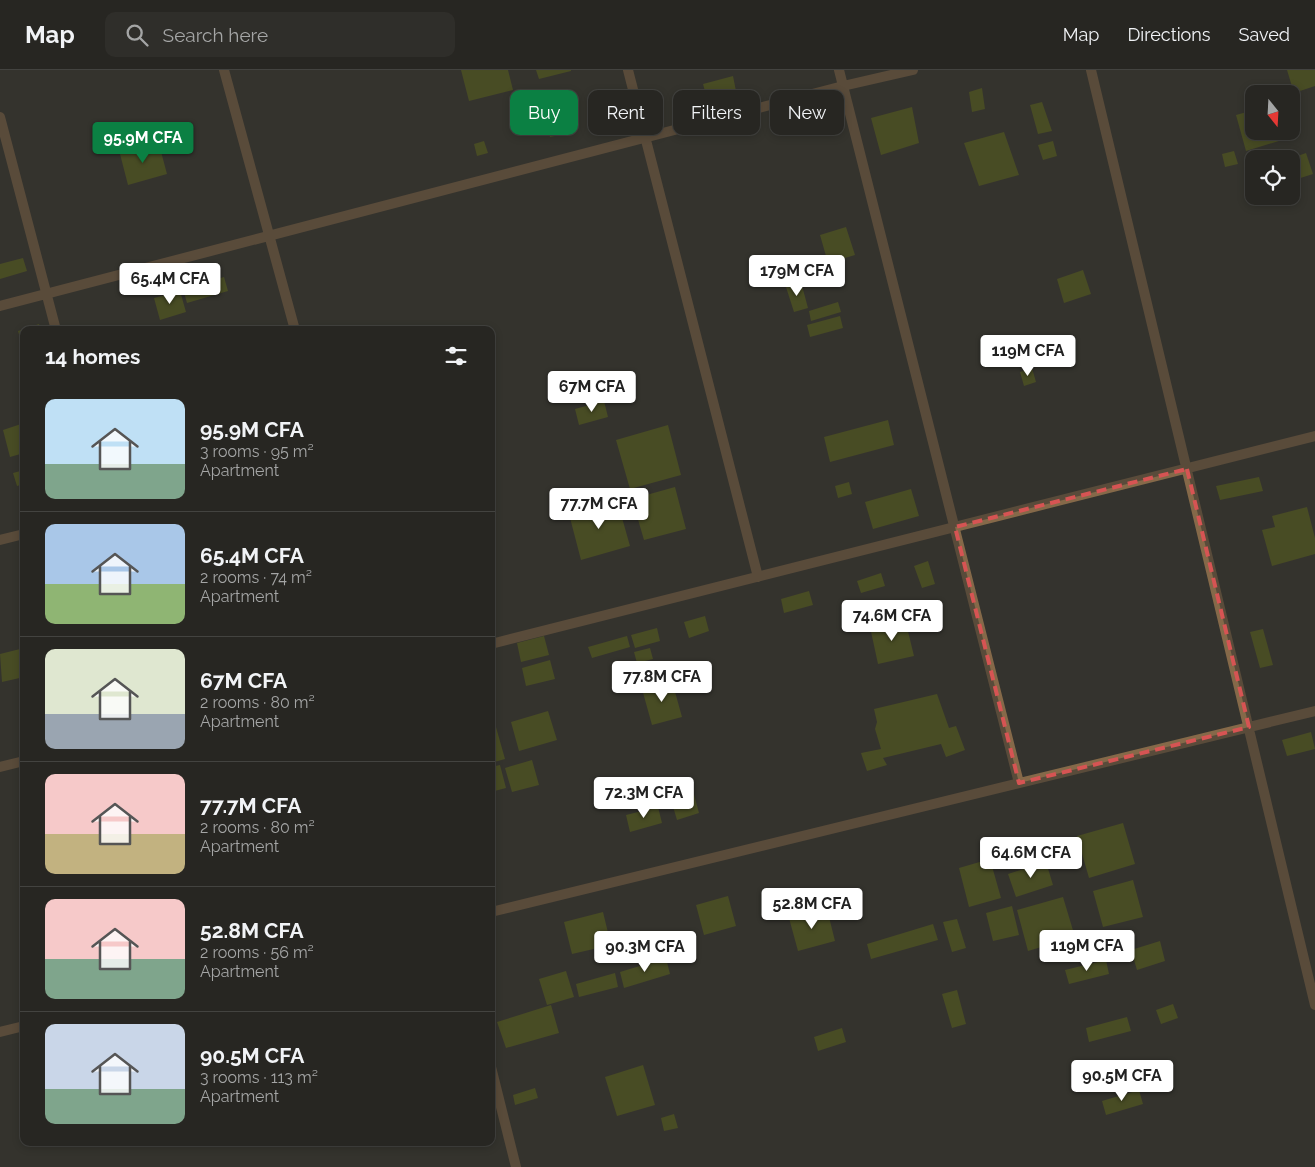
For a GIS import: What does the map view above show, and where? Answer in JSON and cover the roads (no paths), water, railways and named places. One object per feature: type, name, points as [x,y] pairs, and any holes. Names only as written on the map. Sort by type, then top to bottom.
[{"type":"street","points":[[224,70],[294,326]]},
{"type":"street","points":[[628,70],[758,577]]},
{"type":"street","points":[[839,70],[1020,783]]},
{"type":"street","points":[[0,306],[843,86],[913,70]]},
{"type":"street","points":[[1091,70],[1315,1005]]},
{"type":"street","points":[[0,117],[55,326]]},
{"type":"street","points":[[495,643],[1315,436]]},
{"type":"street","points":[[0,540],[20,535]]},
{"type":"street","points":[[495,911],[1315,711]]},
{"type":"street","points":[[0,767],[20,762]]},
{"type":"street","points":[[0,1032],[20,1027]]},
{"type":"street","points":[[495,1083],[516,1167]]}]
